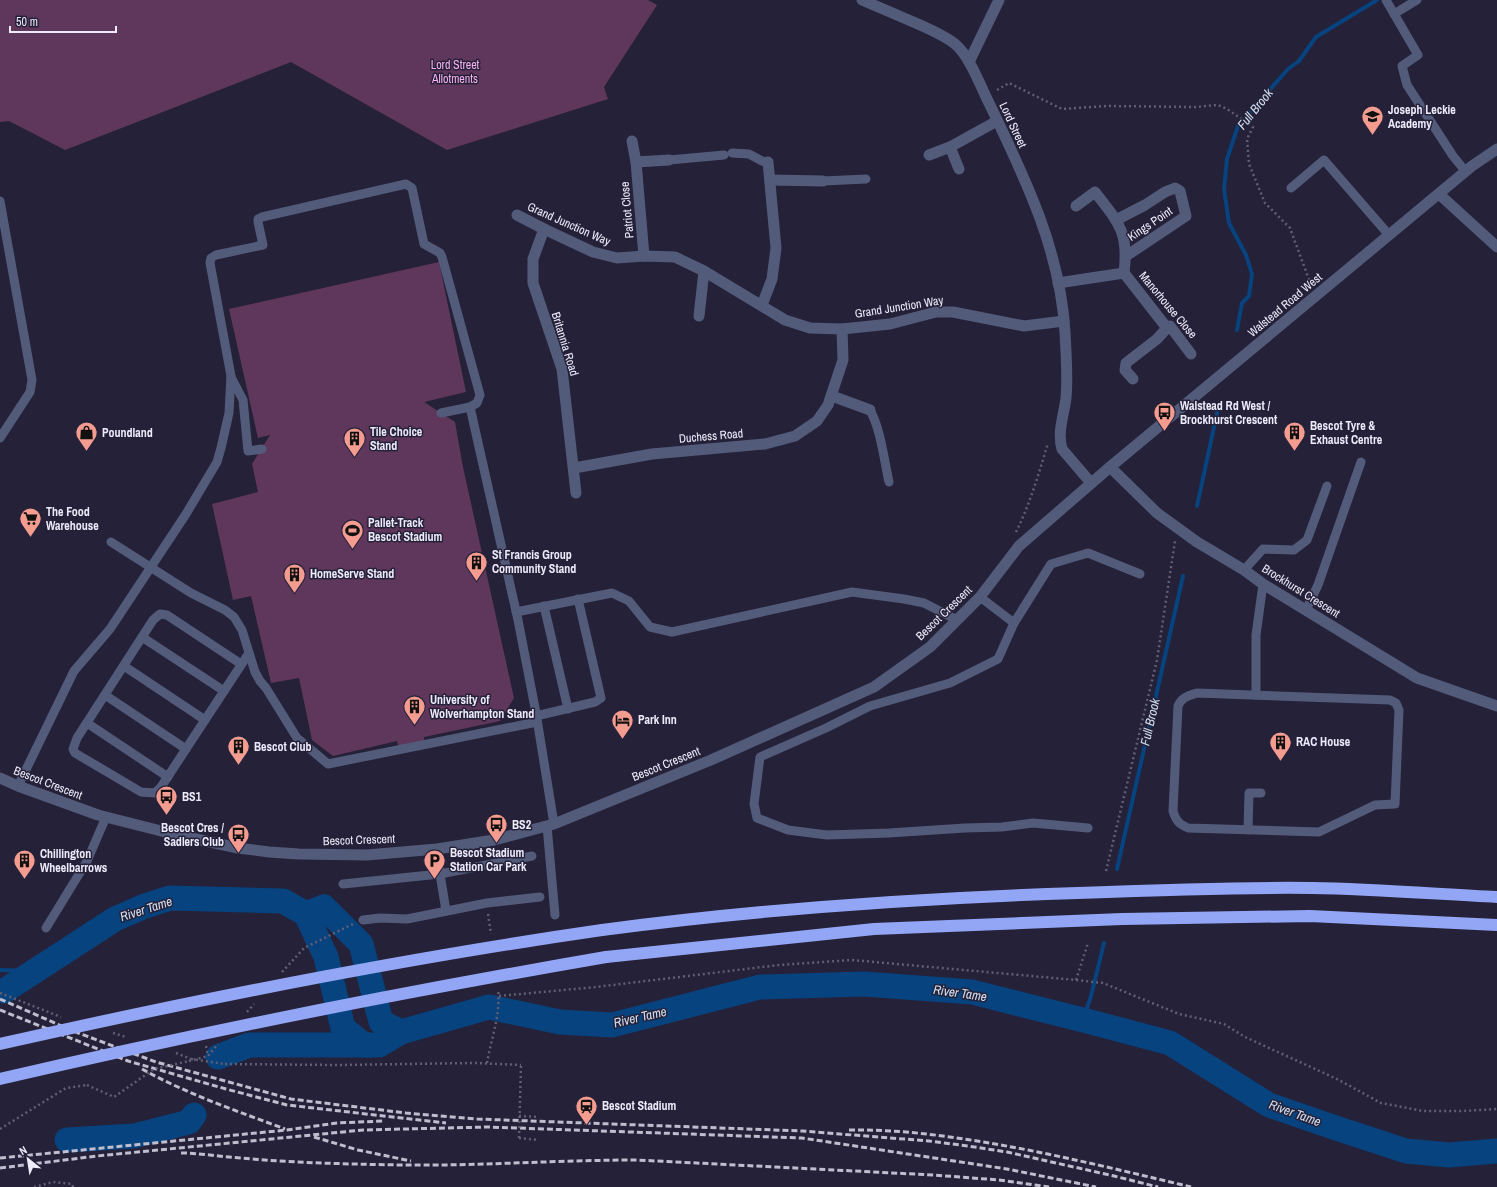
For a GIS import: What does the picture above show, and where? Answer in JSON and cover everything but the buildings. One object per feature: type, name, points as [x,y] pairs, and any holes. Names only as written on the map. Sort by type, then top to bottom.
[{"type":"highway","points":[[0,1044],[178,1004],[333,974],[501,945],[641,925],[839,905],[1001,895],[1313,888],[1497,897]]},
{"type":"highway","points":[[0,1079],[185,1036],[348,1004],[606,957],[874,929],[1122,919],[1310,916],[1497,925]]},
{"type":"street","name":"Lord Street","points":[[862,0],[942,35],[956,45],[969,62],[1037,208],[1053,256],[1064,321]]},
{"type":"street","points":[[969,62],[999,0]]},
{"type":"street","points":[[929,155],[950,147],[997,121]]},
{"type":"street","name":"Patriot Close","points":[[632,141],[636,162],[644,256]]},
{"type":"street","points":[[950,147],[960,169]]},
{"type":"street","name":"Walstead Road West","points":[[1091,483],[1389,235],[1466,172],[1497,149]]},
{"type":"street","points":[[636,162],[669,160]]},
{"type":"street","points":[[762,305],[772,278],[775,255],[768,162]]},
{"type":"street","points":[[770,180],[822,181]]},
{"type":"street","name":"Kings Point","points":[[1116,220],[1145,205],[1165,192],[1175,188],[1180,191],[1186,216],[1126,256]]},
{"type":"street","name":"Kings Point","points":[[1076,206],[1095,192],[1116,220],[1123,234],[1126,256],[1124,273]]},
{"type":"street","points":[[1439,194],[1497,247]]},
{"type":"street","name":"Grand Junction Way","points":[[517,214],[544,229],[593,252],[617,258],[644,256],[675,257],[704,271],[785,320],[810,328],[842,329],[890,324],[936,312],[953,312],[1024,326],[1064,321]]},
{"type":"street","name":"Britannia Road","points":[[544,229],[533,259],[533,283],[562,369],[576,493]]},
{"type":"street","points":[[699,316],[704,271]]},
{"type":"street","points":[[1058,283],[1124,273]]},
{"type":"street","name":"Manorhouse Close","points":[[1124,273],[1167,328],[1170,326],[1192,354]]},
{"type":"street","points":[[1064,321],[1068,374],[1060,437],[1061,445],[1062,449],[1091,483]]},
{"type":"street","points":[[1133,379],[1125,370],[1126,363],[1157,339],[1167,328]]},
{"type":"street","name":"Duchess Road","points":[[574,468],[652,454],[765,444],[795,436],[817,421],[828,405],[832,396],[843,360],[842,329]]},
{"type":"street","points":[[832,396],[870,410]]},
{"type":"street","name":"Brockhurst Crescent","points":[[1110,467],[1157,513],[1197,542],[1244,570],[1263,584],[1417,678],[1497,706]]},
{"type":"street","name":"Bescot Crescent","points":[[0,778],[18,786],[106,817],[177,835],[238,848],[269,852],[367,855],[437,849],[494,840],[551,825],[711,760],[874,687],[930,647],[980,597],[1019,546],[1091,483]]},
{"type":"lane","points":[[1394,14],[1417,0]]},
{"type":"lane","points":[[1388,2],[1418,55],[1402,66],[1407,85],[1453,156],[1466,172]]},
{"type":"lane","points":[[669,160],[728,154],[749,154],[762,161],[768,162]]},
{"type":"lane","points":[[1291,188],[1324,160],[1389,235]]},
{"type":"lane","points":[[822,181],[866,179]]},
{"type":"lane","points":[[18,786],[74,671],[110,629],[186,514],[216,462],[221,448],[229,413],[231,376],[210,263],[211,258],[263,245],[258,222],[258,219],[262,217],[406,184],[412,188],[424,244],[440,253],[442,257],[480,395],[477,403],[470,408],[441,413]]},
{"type":"lane","points":[[0,201],[4,250],[32,380],[30,392],[0,438]]},
{"type":"lane","points":[[231,376],[244,400],[248,451],[262,449]]},
{"type":"lane","points":[[470,408],[516,612],[537,719],[551,825],[555,915]]},
{"type":"lane","points":[[870,410],[877,428],[889,482]]},
{"type":"lane","points":[[1306,610],[1318,585],[1361,462]]},
{"type":"lane","points":[[1244,570],[1262,549],[1294,550],[1307,540],[1327,486]]},
{"type":"lane","points":[[111,542],[191,593],[225,610],[234,617],[242,630],[255,672],[260,681],[266,688],[297,738],[328,764],[537,719],[595,702],[601,698],[578,599]]},
{"type":"lane","points":[[1088,828],[1033,823],[1002,827],[827,835],[788,830],[757,818],[754,804],[760,757],[826,728],[870,706],[950,683],[998,659],[1014,623],[1051,564],[1088,553],[1140,574]]},
{"type":"lane","points":[[1256,695],[1256,635],[1263,584]]},
{"type":"lane","points":[[516,612],[612,593],[629,601],[650,628],[672,632],[852,592],[924,603],[957,620]]},
{"type":"lane","points":[[980,597],[1014,623]]},
{"type":"lane","points":[[544,606],[568,709]]},
{"type":"lane","points":[[241,664],[167,615],[160,614],[153,620],[74,744],[73,749],[75,753],[141,792],[155,794],[168,777],[249,652]]},
{"type":"lane","points":[[142,637],[224,691]]},
{"type":"lane","points":[[124,666],[205,720]]},
{"type":"lane","points":[[1197,693],[1256,695],[1390,700],[1396,703],[1398,710],[1395,804],[1375,805],[1319,832],[1188,828],[1180,825],[1176,820],[1173,811],[1178,706],[1180,700],[1186,696],[1197,693]]},
{"type":"lane","points":[[105,695],[186,749]]},
{"type":"lane","points":[[87,723],[168,777]]},
{"type":"lane","points":[[1248,830],[1249,793],[1261,793]]},
{"type":"lane","points":[[46,928],[87,861],[106,817]]},
{"type":"lane","points":[[437,849],[446,911]]},
{"type":"lane","points":[[343,884],[440,874],[532,856]]},
{"type":"lane","points":[[363,920],[380,918],[407,919],[487,903],[540,897]]},
{"type":"path","points":[[986,97],[1010,83],[1062,109],[1106,106],[1195,107],[1218,105],[1227,109],[1253,127],[1248,139],[1249,164],[1265,203],[1290,228],[1315,296]]},
{"type":"path","points":[[1014,534],[1022,520],[1039,475],[1048,440]]},
{"type":"path","points":[[1106,870],[1157,660],[1177,527]]},
{"type":"path","points":[[304,948],[363,920]]},
{"type":"path","points":[[1076,980],[1088,943]]},
{"type":"path","points":[[499,996],[596,988],[780,965],[852,960],[1076,980],[1102,984],[1179,1014],[1224,1024],[1245,1037],[1337,1080],[1381,1103],[1423,1110],[1497,1110]]},
{"type":"path","points":[[0,993],[9,998]]},
{"type":"path","points":[[486,1063],[495,1028],[498,1004]]},
{"type":"path","points":[[0,1129],[66,1088],[87,1085],[114,1097],[154,1069],[208,1056],[205,1042]]},
{"type":"path","points":[[190,1060],[225,1064],[337,1065],[486,1063],[520,1065],[519,1138],[539,1140]]},
{"type":"path","points":[[519,1116],[539,1117]]},
{"type":"path","points":[[34,1187],[53,1182],[72,1184],[73,1187]]},
{"type":"green space","name":"Lord Street Allotments","points":[[0,0],[648,0],[657,5],[604,87],[608,99],[447,150],[291,62],[65,150],[9,121],[0,122]]},
{"type":"green space","name":"Pallet-Track Bescot Stadium","points":[[439,262],[466,392],[424,402],[455,422],[463,467],[514,698],[500,721],[424,737],[424,743],[399,749],[397,741],[333,756],[312,740],[299,678],[271,683],[251,596],[233,600],[212,504],[258,492],[252,464],[270,435],[258,438],[229,309]]},
{"type":"waterway","name":"Full Brook","points":[[1237,330],[1242,303],[1249,296],[1252,274],[1246,255],[1229,223],[1224,189],[1227,159],[1238,126],[1288,69],[1299,61],[1316,37],[1377,0]]},
{"type":"waterway","name":"Full Brook","points":[[1197,506],[1219,404]]},
{"type":"waterway","name":"Full Brook","points":[[1117,869],[1183,576]]},
{"type":"waterway","name":"River Tame","points":[[4,991],[115,919],[145,906],[170,898],[283,901],[306,914],[324,907],[361,944],[381,1022],[401,1032]]},
{"type":"waterway","name":"River Tame","points":[[306,914],[326,957],[343,1028],[360,1042],[367,1045]]},
{"type":"waterway","name":"Full Brook","points":[[1083,1020],[1091,996],[1104,943]]},
{"type":"waterway","points":[[0,970],[34,971]]},
{"type":"waterway","name":"River Tame","points":[[218,1057],[249,1045],[379,1045],[401,1032],[489,1007],[560,1022],[612,1025],[760,987],[864,984],[972,992],[1170,1043],[1269,1105],[1406,1151],[1449,1155],[1497,1151]]},
{"type":"waterway","name":"River Tame","points":[[67,1140],[134,1136],[189,1122],[194,1115]]},
{"type":"railway","points":[[0,999],[73,1031],[156,1062],[291,1099],[406,1113],[477,1119],[802,1131],[929,1141],[1007,1152],[1158,1187]]},
{"type":"railway","points":[[0,1010],[128,1061],[287,1105],[446,1123]]},
{"type":"railway","points":[[142,1069],[194,1094],[285,1129]]},
{"type":"railway","points":[[0,1158],[287,1130],[337,1123],[385,1121]]},
{"type":"railway","points":[[0,1168],[97,1156],[363,1130],[488,1127],[802,1138],[1007,1169],[1096,1187]]},
{"type":"railway","points":[[849,1130],[894,1131],[984,1142],[1130,1172],[1191,1187]]},
{"type":"railway","points":[[314,1137],[358,1150],[411,1161]]},
{"type":"railway","points":[[181,1153],[281,1161],[401,1165],[460,1165],[637,1160],[933,1175],[999,1180],[1049,1187]]},
{"type":"place","name":"Joseph Leckie Academy","points":[[1372,136]]},
{"type":"place","name":"Walstead Rd West / Brockhurst Crescent","points":[[1165,432]]},
{"type":"place","name":"Poundland","points":[[86,452]]},
{"type":"place","name":"Bescot Tyre & Exhaust Centre","points":[[1294,452]]},
{"type":"place","name":"Tile Choice Stand","points":[[354,458]]},
{"type":"place","name":"The Food Warehouse","points":[[30,538]]},
{"type":"place","name":"Pallet-Track Bescot Stadium","points":[[352,550]]},
{"type":"place","name":"St Francis Group Community Stand","points":[[476,582]]},
{"type":"place","name":"HomeServe Stand","points":[[294,594]]},
{"type":"place","name":"University of Wolverhampton Stand","points":[[414,726]]},
{"type":"place","name":"Park Inn","points":[[622,740]]},
{"type":"place","name":"RAC House","points":[[1281,762]]},
{"type":"place","name":"Bescot Club","points":[[238,766]]},
{"type":"place","name":"BS1","points":[[167,816]]},
{"type":"place","name":"BS2","points":[[496,844]]},
{"type":"place","name":"Bescot Cres / Sadlers Club","points":[[239,854]]},
{"type":"place","name":"Chillington Wheelbarrows","points":[[25,880]]},
{"type":"place","name":"Bescot Stadium Station Car Park","points":[[435,880]]},
{"type":"place","name":"Bescot Stadium","points":[[587,1126]]}]
